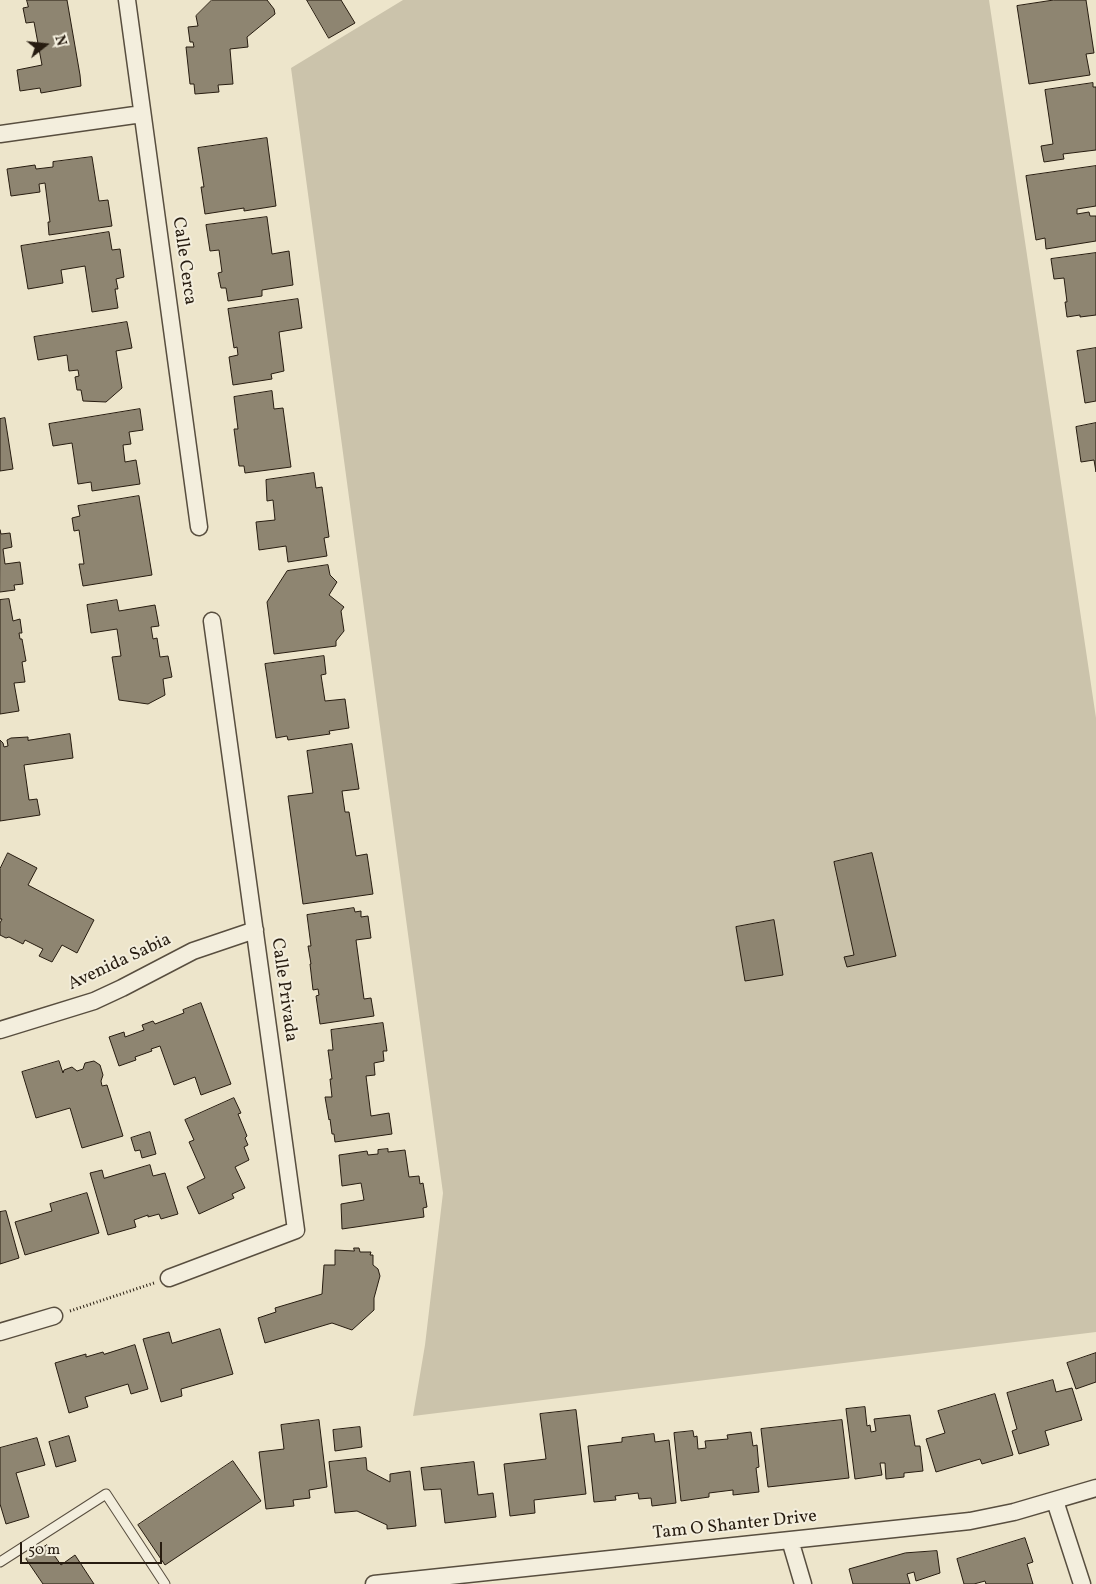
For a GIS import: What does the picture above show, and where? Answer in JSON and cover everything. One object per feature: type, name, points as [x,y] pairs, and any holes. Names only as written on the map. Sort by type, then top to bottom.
[{"type":"street","name":"Calle Cerca","points":[[127,0],[199,527]]},
{"type":"street","points":[[0,134],[142,114]]},
{"type":"street","name":"Calle Privada","points":[[169,1278],[296,1230],[212,621]]},
{"type":"street","name":"Avenida Sabia","points":[[0,1030],[94,1002],[193,951],[255,930]]},
{"type":"street","points":[[0,1332],[54,1316]]},
{"type":"street","name":"Tam O Shanter Drive","points":[[374,1584],[970,1521],[1014,1512],[1096,1488]]},
{"type":"street","points":[[1055,1501],[1082,1584]]},
{"type":"street","points":[[790,1540],[803,1584]]},
{"type":"lane","points":[[0,1562],[106,1494],[165,1584]]},
{"type":"path","points":[[54,1316],[169,1278]]},
{"type":"shaded area","points":[[403,0],[989,0],[1096,718],[1096,1332],[413,1416],[425,1345],[443,1193],[291,68]]},
{"type":"building","points":[[27,0],[67,0],[81,86],[41,93],[40,88],[20,91],[17,70],[42,65],[34,22],[26,23],[23,8],[28,7]]},
{"type":"building","points":[[212,0],[267,0],[274,9],[275,14],[247,37],[248,47],[230,49],[233,84],[218,85],[219,92],[195,94],[194,84],[190,84],[186,47],[194,47],[193,42],[190,42],[188,27],[198,26],[196,16]]},
{"type":"building","points":[[307,0],[341,0],[355,23],[329,38]]},
{"type":"building","points":[[1054,0],[1086,0],[1094,53],[1086,54],[1090,75],[1029,84],[1017,6]]},
{"type":"building","points":[[1093,83],[1093,87],[1096,87],[1096,150],[1063,154],[1064,159],[1044,162],[1041,146],[1053,144],[1045,90]]},
{"type":"building","points":[[267,138],[276,206],[244,211],[244,208],[205,214],[201,187],[204,187],[198,148]]},
{"type":"building","points":[[92,157],[99,201],[108,200],[112,226],[49,235],[48,222],[50,222],[45,183],[39,184],[40,192],[11,196],[7,169],[35,165],[36,169],[53,167],[53,162]]},
{"type":"building","points":[[1096,166],[1096,206],[1077,209],[1077,214],[1089,212],[1090,216],[1096,216],[1096,241],[1046,249],[1045,238],[1036,240],[1026,176]]},
{"type":"building","points":[[267,217],[272,254],[289,251],[293,285],[262,290],[262,296],[228,301],[226,288],[221,288],[218,273],[222,272],[219,250],[210,251],[206,225]]},
{"type":"building","points":[[109,232],[112,250],[120,249],[124,277],[116,279],[118,289],[115,289],[118,308],[92,312],[85,266],[61,270],[63,283],[28,289],[21,246]]},
{"type":"building","points":[[1096,253],[1096,315],[1067,317],[1064,278],[1054,279],[1051,259]]},
{"type":"building","points":[[298,299],[302,328],[279,332],[284,371],[271,374],[272,379],[233,385],[229,357],[238,355],[237,347],[234,348],[228,309]]},
{"type":"building","points":[[127,322],[132,348],[116,351],[122,388],[106,402],[83,401],[81,390],[77,390],[75,377],[79,376],[78,370],[69,371],[67,355],[38,360],[34,337]]},
{"type":"building","points":[[1096,348],[1096,401],[1085,403],[1077,351]]},
{"type":"building","points":[[272,391],[274,409],[283,408],[291,467],[245,473],[244,466],[239,466],[234,429],[238,429],[234,397]]},
{"type":"building","points":[[140,409],[143,430],[129,432],[131,444],[123,445],[125,462],[136,460],[140,484],[92,491],[91,482],[78,484],[72,443],[53,446],[49,424]]},
{"type":"building","points":[[5,418],[13,469],[0,471],[0,419]]},
{"type":"building","points":[[1096,423],[1096,472],[1094,460],[1081,462],[1076,427]]},
{"type":"building","points":[[314,473],[316,488],[322,487],[329,537],[324,538],[327,556],[288,562],[286,546],[259,550],[256,522],[275,520],[273,500],[267,501],[266,480]]},
{"type":"building","points":[[139,496],[152,575],[83,586],[79,564],[84,564],[79,530],[74,531],[72,518],[80,516],[78,506]]},
{"type":"building","points":[[0,530],[1,534],[10,533],[12,547],[3,549],[5,564],[20,562],[23,584],[14,585],[15,590],[0,592]]},
{"type":"building","points":[[328,565],[330,575],[337,582],[329,595],[344,607],[341,611],[344,631],[336,641],[336,646],[274,654],[267,602],[287,571]]},
{"type":"building","points":[[9,599],[13,621],[20,619],[22,633],[19,633],[26,661],[22,662],[25,682],[14,683],[19,711],[0,714],[0,600]]},
{"type":"building","points":[[117,600],[119,611],[155,605],[159,626],[151,627],[153,639],[157,638],[160,657],[168,656],[172,677],[163,679],[165,695],[148,704],[119,700],[112,657],[121,656],[117,629],[91,633],[87,605]]},
{"type":"building","points":[[324,656],[326,674],[321,675],[325,701],[345,699],[349,728],[329,731],[330,734],[288,740],[287,736],[276,738],[265,664]]},
{"type":"building","points":[[70,734],[73,758],[24,765],[29,800],[37,799],[40,815],[0,821],[0,740],[4,747],[8,746],[7,740],[11,738],[28,737],[28,740]]},
{"type":"building","points":[[352,744],[359,789],[342,791],[345,812],[349,812],[356,856],[367,854],[373,894],[303,904],[288,796],[313,793],[307,751]]},
{"type":"building","points":[[8,853],[37,868],[28,885],[94,920],[77,953],[62,945],[52,962],[39,956],[43,949],[25,940],[23,944],[0,935],[2,919],[0,919],[0,869]]},
{"type":"building","points":[[872,853],[896,956],[847,967],[844,957],[854,955],[834,862]]},
{"type":"building","points":[[354,908],[355,912],[361,911],[361,917],[368,916],[371,938],[356,940],[364,999],[371,998],[374,1016],[320,1024],[316,996],[319,995],[318,989],[313,990],[308,946],[311,946],[307,915]]},
{"type":"building","points":[[774,920],[783,975],[745,981],[736,927]]},
{"type":"building","points":[[201,1003],[231,1084],[201,1095],[195,1077],[174,1085],[160,1046],[135,1057],[136,1060],[119,1066],[109,1037],[124,1032],[125,1037],[144,1030],[142,1025],[153,1021],[155,1024],[184,1013],[183,1010]]},
{"type":"building","points":[[383,1023],[387,1051],[383,1051],[384,1061],[374,1063],[375,1075],[366,1076],[371,1116],[389,1113],[392,1134],[335,1142],[325,1097],[332,1097],[330,1079],[332,1079],[328,1050],[333,1050],[331,1030]]},
{"type":"building","points":[[59,1061],[63,1073],[64,1070],[72,1067],[77,1071],[83,1069],[85,1063],[94,1061],[100,1065],[103,1075],[102,1086],[107,1085],[123,1136],[82,1148],[70,1108],[36,1118],[22,1072]]},
{"type":"building","points":[[234,1098],[241,1113],[238,1114],[247,1136],[245,1138],[248,1145],[244,1147],[249,1160],[235,1167],[245,1188],[232,1194],[234,1198],[199,1214],[187,1187],[205,1178],[189,1142],[194,1140],[185,1120]]},
{"type":"building","points":[[150,1132],[156,1154],[142,1158],[140,1150],[135,1151],[131,1138]]},
{"type":"building","points":[[388,1149],[388,1152],[405,1150],[409,1177],[419,1176],[420,1184],[423,1183],[427,1207],[423,1208],[424,1217],[342,1229],[341,1204],[364,1200],[361,1183],[342,1186],[339,1155],[367,1151],[368,1155],[378,1154],[378,1150]]},
{"type":"building","points":[[150,1165],[153,1176],[165,1173],[178,1214],[161,1219],[159,1214],[148,1217],[148,1215],[134,1220],[136,1227],[108,1235],[90,1173],[102,1170],[104,1178]]},
{"type":"building","points":[[87,1193],[99,1233],[25,1255],[15,1222],[52,1211],[50,1204]]},
{"type":"building","points":[[6,1211],[19,1258],[0,1264],[0,1212]]},
{"type":"building","points":[[354,1248],[359,1248],[360,1252],[371,1252],[370,1255],[373,1255],[373,1265],[378,1269],[380,1276],[374,1298],[374,1310],[352,1330],[332,1323],[265,1343],[258,1318],[276,1312],[275,1308],[322,1294],[324,1265],[335,1265],[335,1250],[354,1251]]},
{"type":"building","points":[[220,1329],[233,1374],[181,1389],[182,1396],[161,1402],[143,1339],[169,1332],[172,1343]]},
{"type":"building","points":[[135,1345],[148,1389],[131,1394],[128,1384],[85,1397],[88,1407],[69,1413],[55,1363],[86,1354],[86,1357],[103,1352],[104,1354]]},
{"type":"building","points":[[1096,1353],[1096,1382],[1076,1389],[1067,1363]]},
{"type":"building","points":[[1053,1380],[1056,1392],[1072,1388],[1082,1420],[1045,1431],[1049,1445],[1019,1454],[1012,1431],[1017,1429],[1007,1393]]},
{"type":"building","points":[[995,1394],[1013,1455],[982,1464],[980,1459],[936,1472],[926,1439],[945,1433],[938,1411]]},
{"type":"building","points":[[865,1407],[867,1426],[870,1425],[871,1432],[876,1431],[874,1419],[910,1415],[915,1446],[920,1446],[923,1471],[904,1473],[904,1477],[886,1479],[885,1463],[880,1463],[882,1475],[855,1479],[846,1409]]},
{"type":"building","points":[[576,1410],[586,1494],[534,1500],[535,1513],[510,1516],[504,1464],[546,1459],[540,1414]]},
{"type":"building","points":[[319,1420],[327,1487],[309,1490],[310,1498],[293,1500],[294,1506],[266,1509],[259,1452],[284,1449],[281,1425]]},
{"type":"building","points":[[842,1420],[849,1478],[768,1487],[761,1429]]},
{"type":"building","points":[[360,1427],[362,1447],[335,1451],[333,1430]]},
{"type":"building","points":[[693,1431],[694,1437],[697,1436],[698,1449],[706,1448],[705,1441],[728,1439],[727,1435],[751,1432],[753,1446],[757,1445],[759,1467],[756,1468],[759,1492],[733,1495],[733,1490],[709,1493],[709,1497],[681,1501],[674,1433]]},
{"type":"building","points":[[654,1434],[655,1442],[669,1440],[676,1503],[652,1506],[651,1498],[639,1499],[638,1493],[615,1496],[616,1500],[594,1502],[588,1446],[622,1442],[622,1438]]},
{"type":"building","points":[[69,1436],[76,1461],[56,1467],[49,1442]]},
{"type":"building","points":[[37,1438],[45,1465],[16,1473],[29,1517],[6,1524],[0,1504],[0,1448]]},
{"type":"building","points":[[366,1458],[367,1470],[390,1482],[390,1474],[410,1471],[416,1526],[387,1529],[387,1525],[357,1511],[335,1513],[329,1462]]},
{"type":"building","points":[[233,1461],[261,1501],[165,1565],[138,1525]]},
{"type":"building","points":[[474,1462],[478,1495],[493,1493],[496,1517],[445,1523],[441,1489],[424,1490],[421,1468]]},
{"type":"building","points":[[1025,1538],[1033,1562],[1027,1564],[1033,1584],[986,1584],[985,1581],[964,1584],[957,1559]]},
{"type":"building","points":[[47,1545],[61,1565],[75,1555],[94,1584],[43,1584],[26,1559]]},
{"type":"building","points":[[937,1551],[940,1573],[916,1581],[914,1572],[907,1574],[910,1584],[853,1584],[849,1569],[905,1553]]}]
